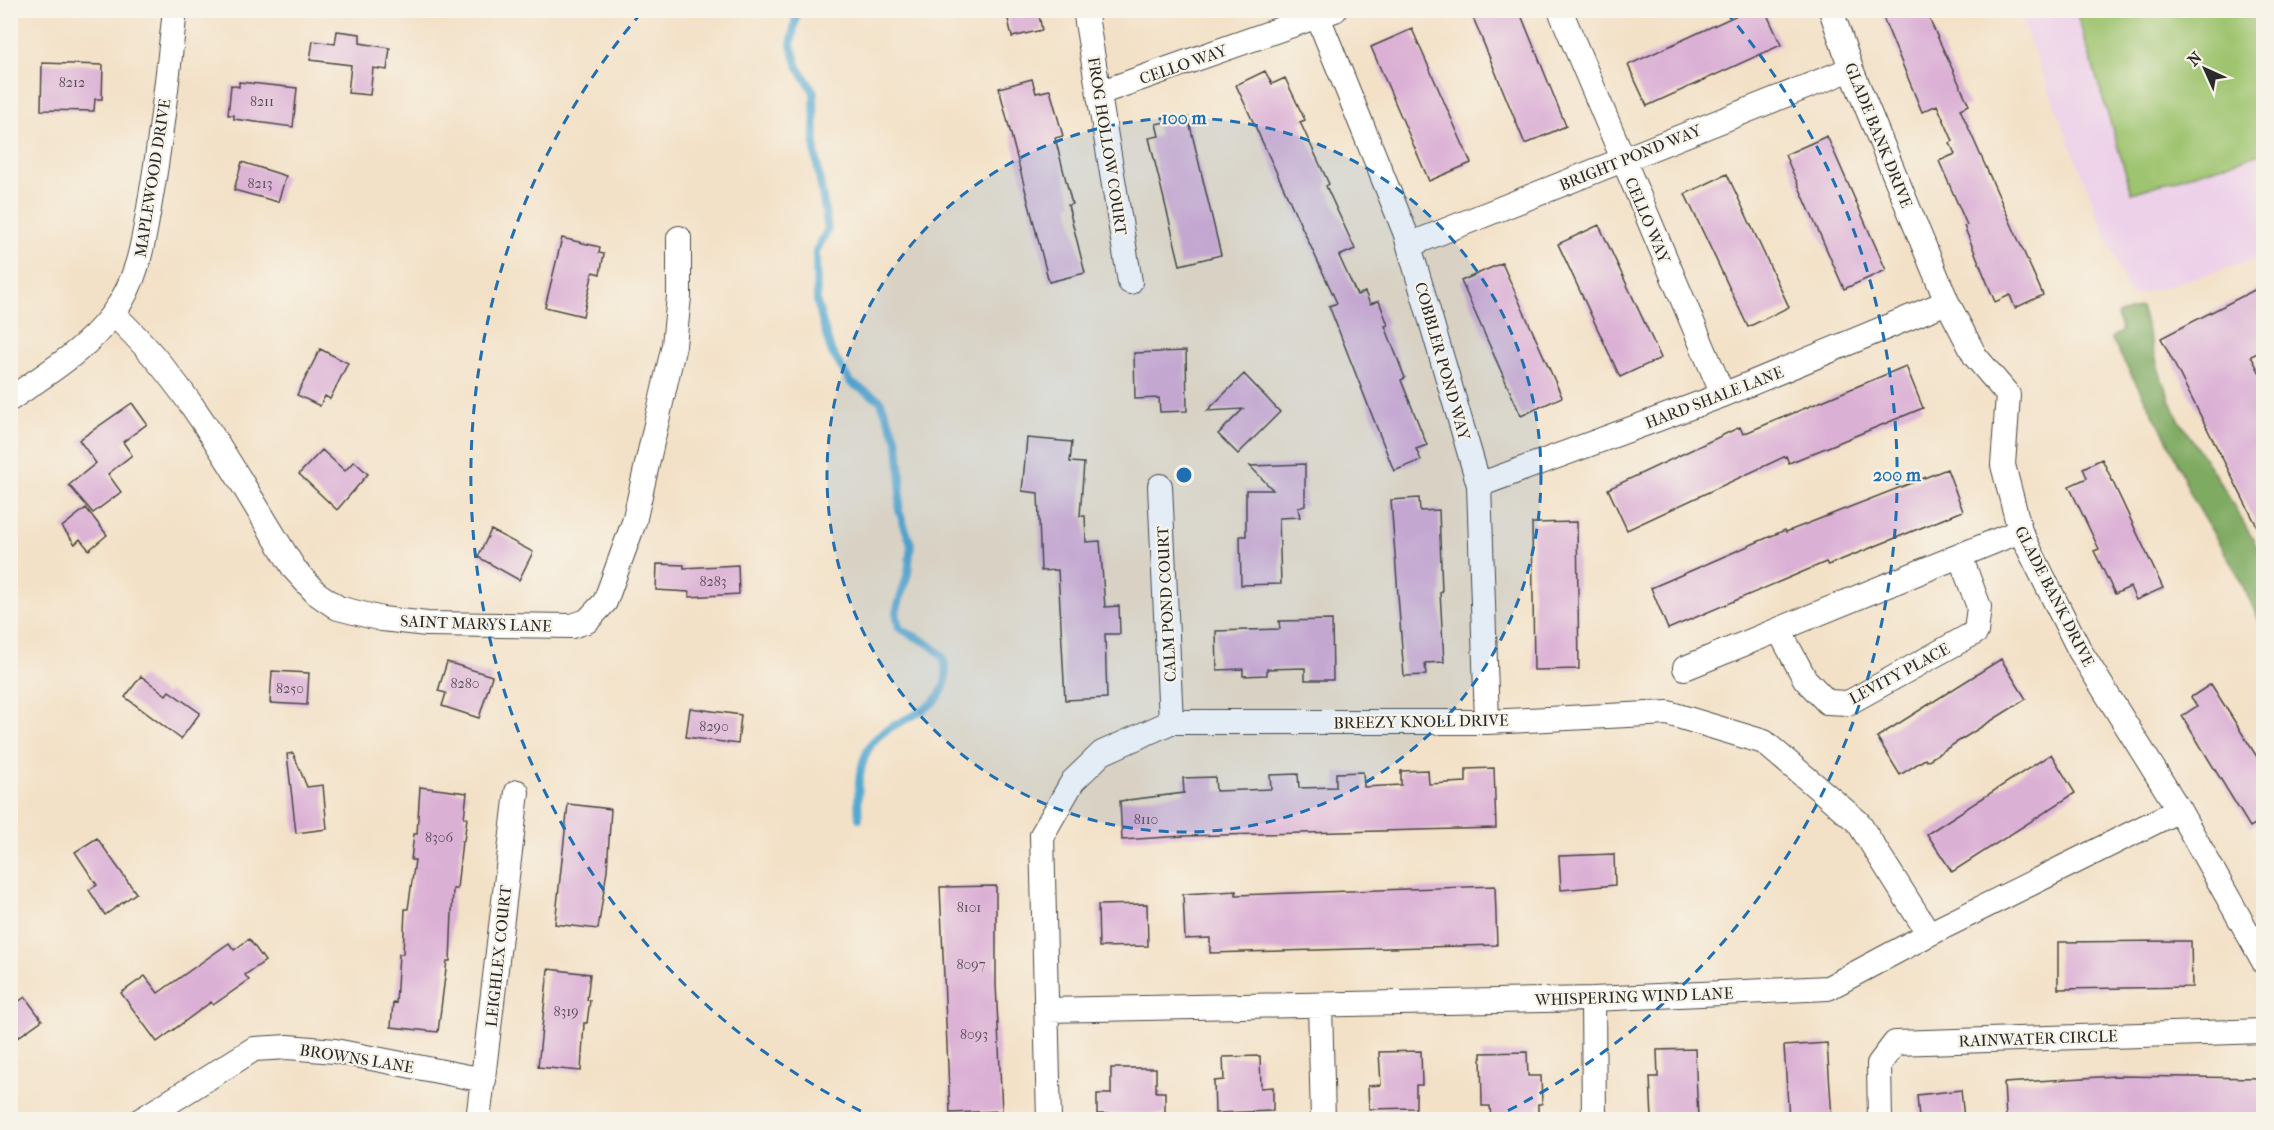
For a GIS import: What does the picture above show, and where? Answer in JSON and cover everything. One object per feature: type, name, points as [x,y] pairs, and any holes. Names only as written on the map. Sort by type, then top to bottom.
[{"type":"street","name":"MAPLEWOOD DRIVE","points":[[10,399],[86,343],[113,314],[125,296],[141,256],[161,141],[175,10]]},
{"type":"street","name":"FROG HOLLOW COURT","points":[[1085,10],[1130,282]]},
{"type":"street","name":"CELLO WAY","points":[[1560,10],[1723,396]]},
{"type":"street","name":"GLADE BANK DRIVE","points":[[1831,10],[1851,69],[1947,302],[1975,356],[2008,396],[2003,465],[2020,531],[2080,651],[2179,810],[2264,962]]},
{"type":"street","name":"CELLO WAY","points":[[1099,93],[1327,14]]},
{"type":"street","name":"COBBLER POND WAY","points":[[1327,14],[1409,245],[1479,485],[1487,722]]},
{"type":"street","name":"BRIGHT POND WAY","points":[[1409,245],[1851,69]]},
{"type":"street","name":"SAINT MARYS LANE","points":[[113,314],[145,342],[172,375],[295,570],[338,608],[382,619],[416,622],[572,626],[588,621],[605,602],[634,522],[674,345],[679,297],[679,238]]},
{"type":"street","name":"HARD SHALE LANE","points":[[1479,485],[1723,396],[1947,302]]},
{"type":"street","name":"CALM POND COURT","points":[[1160,486],[1171,722]]},
{"type":"street","points":[[1685,668],[2020,531]]},
{"type":"street","name":"LEVITY PLACE","points":[[1779,630],[1804,679],[1827,702],[1848,703],[1976,632],[1979,607],[1960,556]]},
{"type":"street","name":"BREEZY KNOLL DRIVE","points":[[1049,1119],[1042,835],[1072,781],[1102,753],[1171,722],[1487,722],[1668,713],[1764,742],[1858,822],[1929,934]]},
{"type":"street","name":"LEIGHLEX COURT","points":[[478,1119],[517,792]]},
{"type":"street","name":"WHISPERING WIND LANE","points":[[1046,1010],[1593,999],[1828,988],[1929,934],[2179,810]]},
{"type":"street","points":[[1593,999],[1594,1119]]},
{"type":"street","points":[[1320,1005],[1323,1119]]},
{"type":"street","name":"RAINWATER CIRCLE","points":[[1880,1119],[1879,1064],[1894,1043],[2264,1031]]},
{"type":"street","name":"BROWNS LANE","points":[[141,1119],[254,1049],[288,1047],[335,1051],[484,1080]]},
{"type":"shaded area","points":[[2018,11],[2263,11],[2263,257],[2130,297]]},
{"type":"green space","points":[[2076,11],[2263,11],[2263,153],[2132,193]]},
{"type":"green space","points":[[2141,307],[2162,380],[2178,418],[2223,487],[2263,557],[2263,628],[2235,570],[2192,497],[2168,441],[2111,338],[2122,331],[2117,315]]},
{"type":"building","points":[[1006,10],[1038,10],[1042,30],[1012,37]]},
{"type":"building","points":[[1470,10],[1519,10],[1566,126],[1525,144]]},
{"type":"building","points":[[1748,10],[1765,10],[1781,45],[1647,106],[1628,65]]},
{"type":"building","points":[[1880,10],[1925,10],[1969,105],[1960,109],[2043,295],[2015,308],[2010,295],[1995,302],[1964,226],[1967,225],[1939,161],[1955,154],[1950,143],[1953,141],[1937,105],[1922,112]]},
{"type":"building","points":[[1412,29],[1471,163],[1429,181],[1371,47]]},
{"type":"building","points":[[337,31],[360,34],[360,43],[390,48],[387,70],[373,68],[370,95],[348,93],[351,65],[310,60],[313,41],[335,44]]},
{"type":"building","points":[[42,63],[103,65],[102,99],[95,99],[94,111],[41,110]]},
{"type":"building","points":[[1265,71],[1272,84],[1285,78],[1305,120],[1300,122],[1329,184],[1326,186],[1355,249],[1339,256],[1357,295],[1365,292],[1370,304],[1379,301],[1388,325],[1385,326],[1405,378],[1401,380],[1427,445],[1416,449],[1421,460],[1394,471],[1329,306],[1337,303],[1236,85]]},
{"type":"building","points":[[1032,79],[1036,93],[1050,90],[1063,136],[1055,138],[1072,204],[1068,205],[1085,273],[1049,282],[999,88]]},
{"type":"building","points":[[239,82],[297,88],[293,127],[234,119],[234,115],[228,115],[231,85],[239,87]]},
{"type":"building","points":[[1188,117],[1221,255],[1180,265],[1149,138],[1159,136],[1156,124]]},
{"type":"building","points":[[1827,136],[1886,270],[1844,289],[1785,155]]},
{"type":"building","points":[[242,162],[286,176],[278,202],[234,190]]},
{"type":"building","points":[[1727,174],[1789,307],[1748,327],[1685,194]]},
{"type":"building","points":[[1599,225],[1661,358],[1620,377],[1558,244]]},
{"type":"building","points":[[562,238],[600,247],[599,253],[604,254],[600,274],[593,272],[583,316],[545,307]]},
{"type":"building","points":[[1502,263],[1562,397],[1521,416],[1461,281]]},
{"type":"building","points":[[2264,285],[2264,350],[2251,356],[2264,381],[2264,540],[2161,338]]},
{"type":"building","points":[[320,349],[348,363],[330,399],[325,396],[320,406],[297,395]]},
{"type":"building","points":[[1186,351],[1187,411],[1160,412],[1159,398],[1135,399],[1134,353]]},
{"type":"building","points":[[1906,366],[1923,408],[1789,463],[1786,456],[1627,530],[1608,489],[1740,427],[1743,434]]},
{"type":"building","points":[[1244,374],[1280,412],[1238,454],[1218,434],[1243,409],[1207,411]]},
{"type":"building","points":[[132,403],[147,424],[123,442],[132,455],[108,474],[121,492],[93,513],[69,485],[96,463],[79,440]]},
{"type":"building","points":[[1027,438],[1072,442],[1070,462],[1084,463],[1080,516],[1085,516],[1086,542],[1100,541],[1105,607],[1119,606],[1120,634],[1105,634],[1107,698],[1065,700],[1058,570],[1041,571],[1038,493],[1022,491]]},
{"type":"building","points":[[322,450],[345,471],[354,461],[368,474],[337,510],[299,474]]},
{"type":"building","points":[[2102,459],[2163,588],[2136,600],[2130,587],[2115,594],[2094,551],[2099,549],[2069,486],[2087,478],[2083,468]]},
{"type":"building","points":[[1305,464],[1305,506],[1298,508],[1300,517],[1279,518],[1281,584],[1241,585],[1240,536],[1246,536],[1246,490],[1273,490],[1250,466]]},
{"type":"building","points":[[1947,469],[1963,511],[1828,565],[1826,562],[1668,629],[1651,588],[1785,530],[1786,532]]},
{"type":"building","points":[[1419,498],[1420,511],[1439,510],[1444,662],[1425,663],[1426,675],[1404,676],[1391,500]]},
{"type":"building","points":[[86,508],[107,535],[89,550],[80,539],[75,544],[62,527]]},
{"type":"building","points":[[1577,522],[1579,669],[1534,670],[1532,523]]},
{"type":"building","points":[[491,530],[533,552],[519,580],[478,557]]},
{"type":"building","points":[[657,564],[684,565],[684,568],[738,565],[739,594],[689,597],[689,592],[656,590]]},
{"type":"building","points":[[1332,620],[1333,680],[1305,680],[1305,668],[1267,669],[1267,675],[1243,676],[1243,669],[1217,670],[1216,631],[1280,629],[1279,621]]},
{"type":"building","points":[[2001,659],[2026,699],[1927,761],[1925,759],[1900,775],[1877,737]]},
{"type":"building","points":[[447,662],[492,676],[479,718],[442,706],[446,693],[438,691]]},
{"type":"building","points":[[272,671],[309,673],[307,705],[270,703]]},
{"type":"building","points":[[141,676],[166,695],[169,691],[200,713],[181,739],[125,697]]},
{"type":"building","points":[[2211,684],[2264,768],[2264,819],[2250,827],[2182,716],[2197,706],[2191,697]]},
{"type":"building","points":[[690,708],[741,715],[738,744],[686,737]]},
{"type":"building","points":[[293,753],[307,787],[323,785],[327,829],[296,833],[287,754]]},
{"type":"building","points":[[2051,754],[2075,793],[1952,872],[1927,834]]},
{"type":"building","points":[[1494,768],[1496,828],[1184,836],[1122,840],[1120,801],[1184,793],[1183,778],[1215,777],[1216,791],[1271,789],[1270,775],[1298,774],[1299,788],[1336,787],[1336,773],[1363,772],[1364,787],[1401,785],[1401,771],[1428,770],[1429,784],[1466,782],[1466,769]]},
{"type":"building","points":[[420,787],[467,793],[464,818],[467,818],[457,889],[453,889],[450,961],[447,961],[438,1032],[391,1027],[393,1002],[396,1003],[399,954],[403,954],[405,909],[408,909],[415,860],[411,860],[414,834],[417,834]]},
{"type":"building","points":[[568,804],[611,809],[607,870],[598,929],[555,924]]},
{"type":"building","points":[[97,838],[136,893],[105,915],[89,890],[97,885],[75,852]]},
{"type":"building","points":[[1614,854],[1615,885],[1561,890],[1559,856]]},
{"type":"building","points":[[996,886],[996,984],[1002,1111],[950,1113],[940,887]]},
{"type":"building","points":[[1495,886],[1497,945],[1210,953],[1210,938],[1185,939],[1183,894],[1236,891],[1236,895]]},
{"type":"building","points":[[1147,904],[1148,946],[1099,947],[1098,905]]},
{"type":"building","points":[[249,939],[265,961],[245,975],[249,980],[213,1005],[211,1002],[157,1042],[121,993],[145,976],[158,993],[229,943],[234,950]]},
{"type":"building","points":[[2191,941],[2192,987],[2058,989],[2058,942]]},
{"type":"building","points":[[548,969],[590,974],[587,1000],[590,1000],[587,1023],[584,1023],[581,1071],[538,1067]]},
{"type":"building","points":[[25,997],[42,1020],[10,1043],[10,1008]]},
{"type":"building","points":[[1827,1043],[1832,1119],[1789,1119],[1784,1046]]},
{"type":"building","points":[[1695,1049],[1698,1119],[1652,1119],[1650,1077],[1658,1077],[1657,1050]]},
{"type":"building","points":[[1421,1051],[1422,1085],[1416,1085],[1416,1108],[1369,1109],[1368,1086],[1381,1085],[1379,1052]]},
{"type":"building","points":[[1527,1052],[1528,1076],[1541,1076],[1542,1104],[1538,1104],[1538,1119],[1491,1119],[1490,1106],[1482,1106],[1481,1053]]},
{"type":"building","points":[[1260,1056],[1261,1088],[1273,1087],[1273,1111],[1215,1113],[1214,1081],[1224,1080],[1223,1057]]},
{"type":"building","points":[[1111,1068],[1156,1068],[1156,1092],[1165,1092],[1165,1114],[1097,1114],[1097,1094],[1111,1094]]},
{"type":"building","points":[[2115,1076],[2262,1078],[2261,1119],[2006,1119],[2004,1083]]},
{"type":"building","points":[[1961,1090],[1964,1119],[1919,1119],[1917,1095]]},
{"type":"waterway","points":[[797,10],[791,45],[798,67],[814,92],[815,151],[828,229],[816,251],[817,302],[831,351],[851,383],[880,400],[898,442],[901,480],[899,511],[911,544],[908,573],[896,612],[899,628],[937,650],[943,659],[946,672],[944,686],[938,697],[929,706],[882,733],[868,750],[859,779],[859,818]]}]
